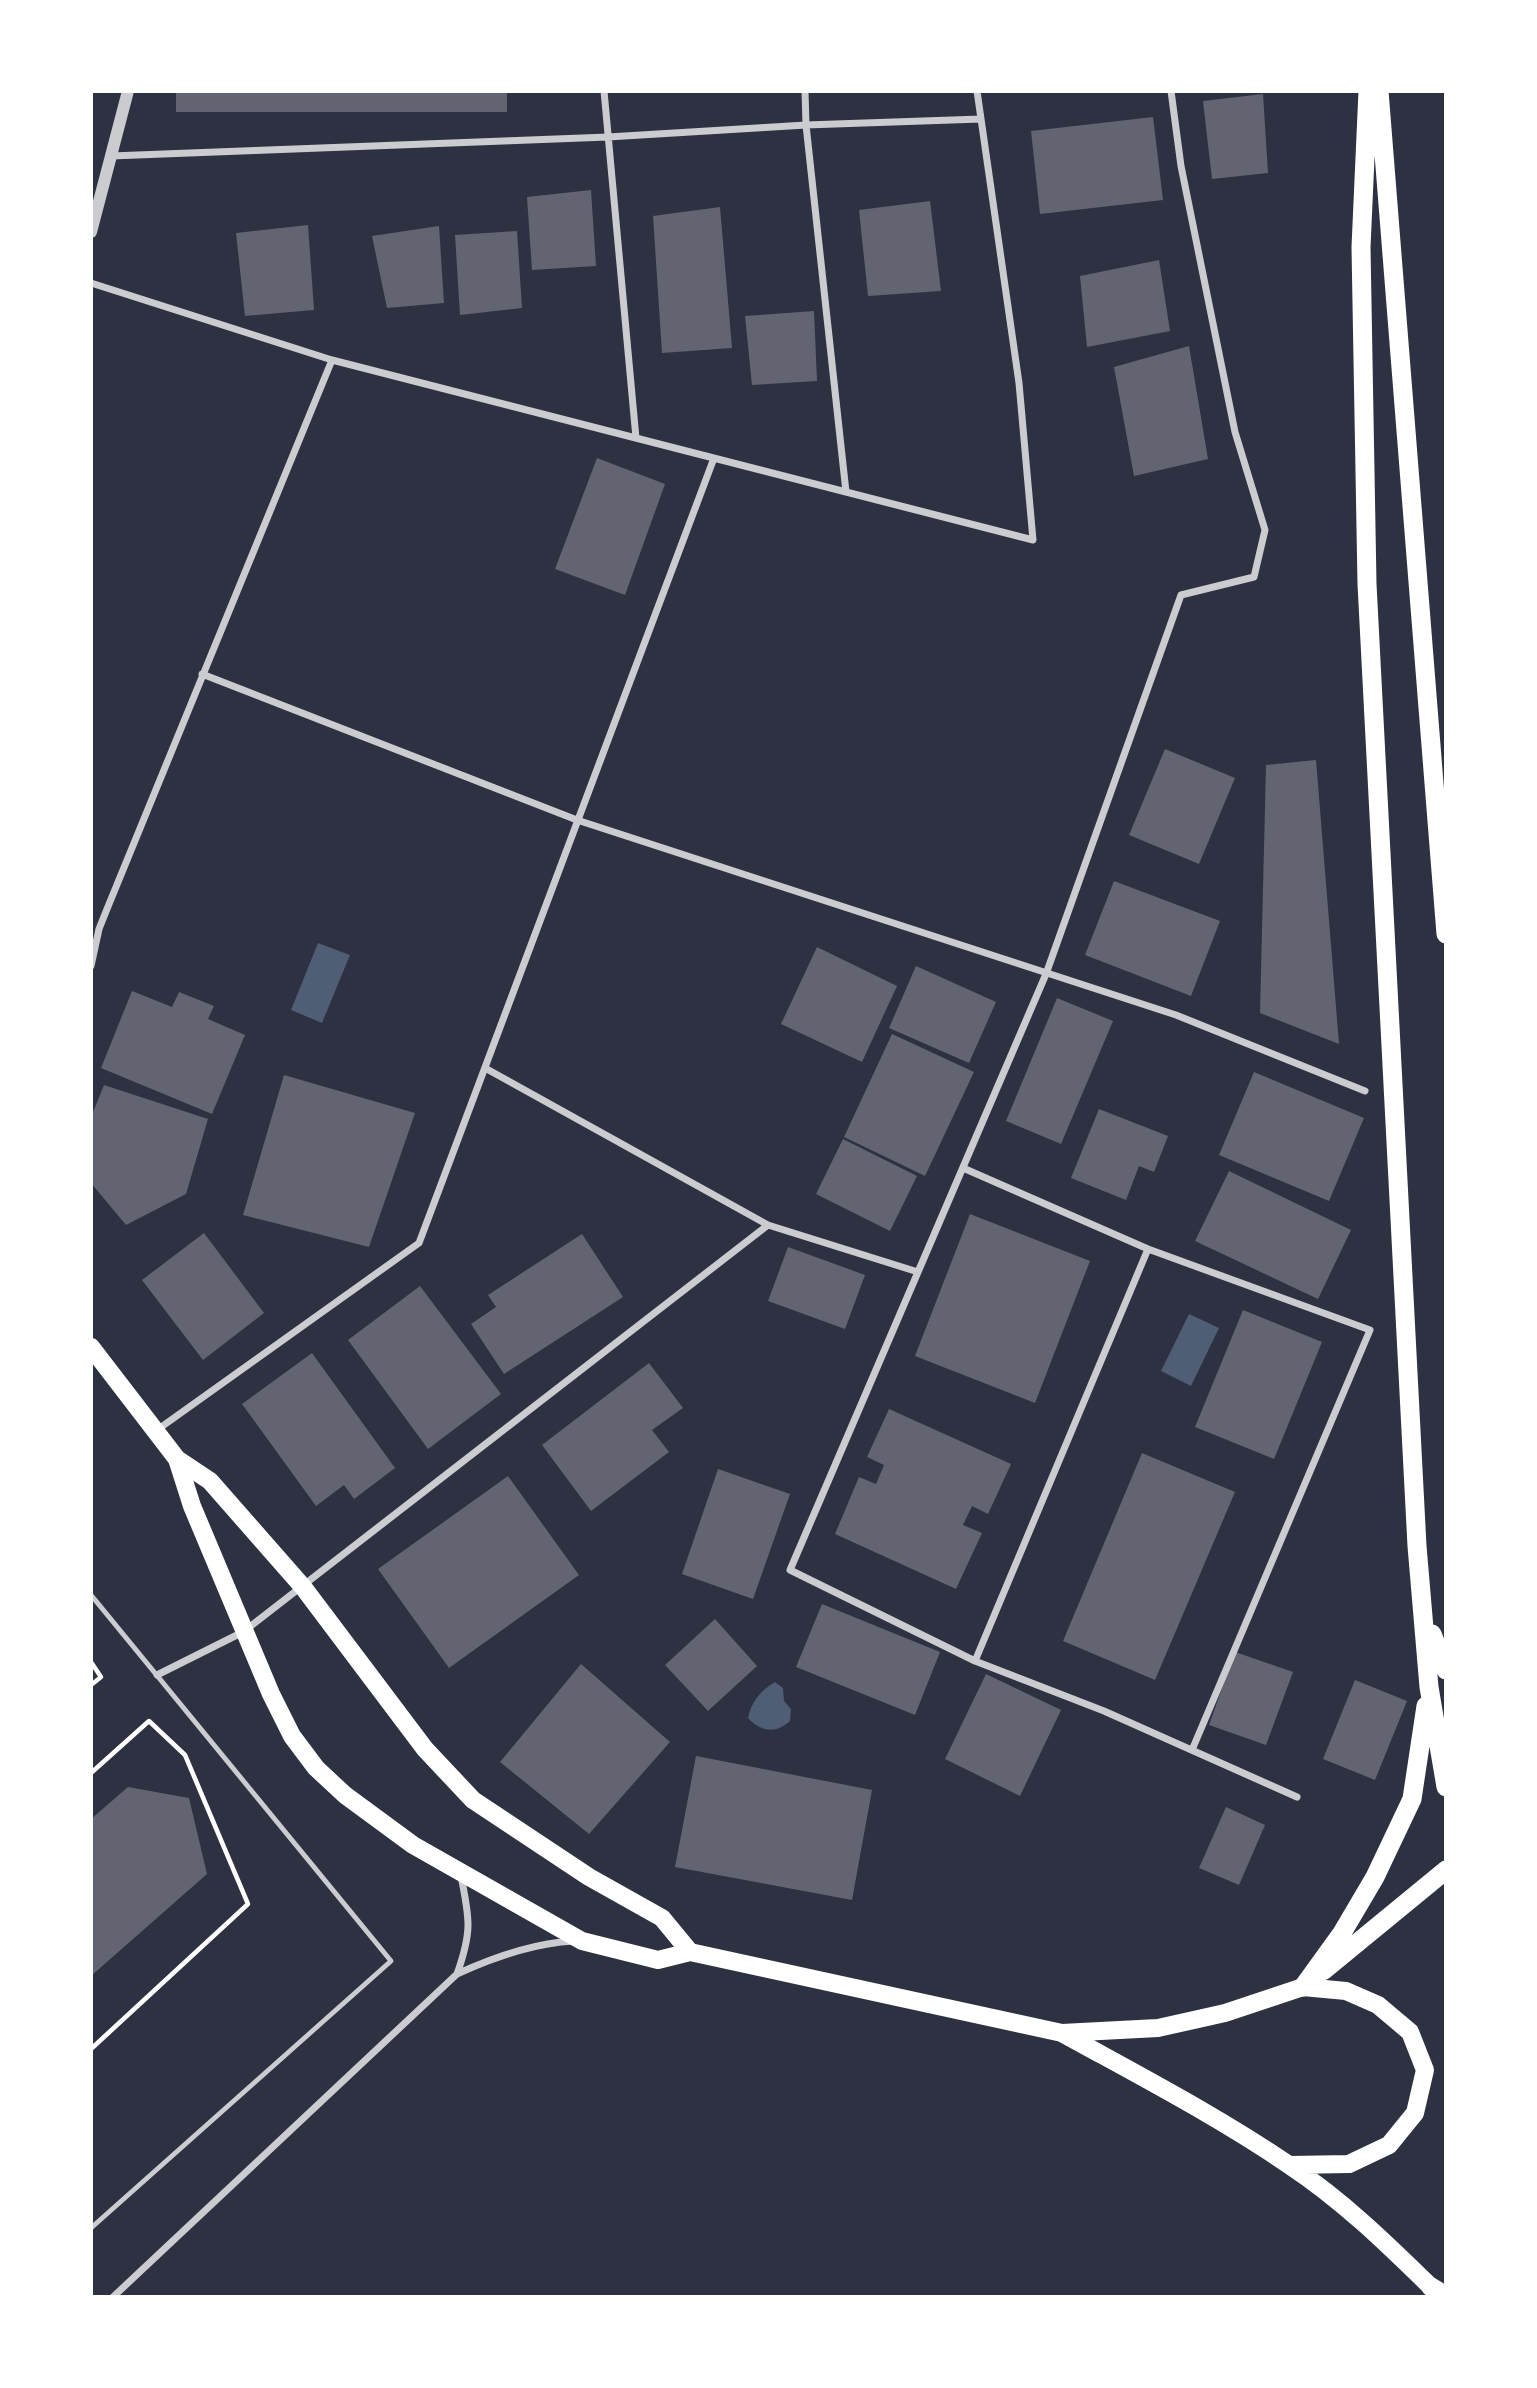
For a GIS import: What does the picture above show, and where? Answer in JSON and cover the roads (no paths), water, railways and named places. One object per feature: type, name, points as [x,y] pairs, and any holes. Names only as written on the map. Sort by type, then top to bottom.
[{"type":"highway","points":[[1368,91],[1361,247],[1367,584],[1414,1504],[1429,1687],[1446,1787]]},
{"type":"highway","points":[[1379,91],[1446,934]]},
{"type":"highway","points":[[1422,1599],[1435,1646],[1446,1670]]},
{"type":"highway","points":[[1303,1987],[1342,1933],[1375,1877],[1412,1798],[1429,1687]]},
{"type":"highway","points":[[1303,1987],[1446,1870]]},
{"type":"main road","points":[[91,1347],[177,1459],[192,1506],[243,1632],[292,1736],[316,1768],[345,1795],[413,1845],[582,1941],[658,1960],[690,1952],[1062,2033],[1158,2028],[1225,2013],[1303,1987],[1346,1991],[1378,2005],[1410,2032],[1426,2070],[1415,2113],[1389,2145],[1349,2164],[1290,2165]]},
{"type":"main road","points":[[177,1459],[210,1481],[303,1587],[425,1749],[473,1800],[589,1877],[662,1918],[690,1952]]},
{"type":"main road","points":[[1062,2033],[1178,2097],[1290,2165],[1366,2224],[1439,2293]]},
{"type":"street","points":[[91,232],[128,91]]},
{"type":"street","points":[[604,91],[636,438]]},
{"type":"street","points":[[805,91],[806,125],[846,492]]},
{"type":"street","points":[[91,283],[332,360],[1033,540],[1019,383],[977,91]]},
{"type":"street","points":[[1171,91],[1181,166],[1235,432],[1265,530],[1254,577],[1181,595],[1046,974],[790,1570],[975,1661],[1104,1711],[1297,1797]]},
{"type":"street","points":[[110,156],[608,137],[806,125],[981,119]]},
{"type":"street","points":[[91,966],[99,929],[332,360]]},
{"type":"street","points":[[157,1430],[419,1243],[713,458]]},
{"type":"street","points":[[202,674],[577,821],[1176,1015],[1365,1091]]},
{"type":"street","points":[[485,1068],[768,1226],[918,1272]]},
{"type":"street","points":[[963,1168],[1148,1249],[1370,1331],[1192,1750]]},
{"type":"street","points":[[157,1675],[243,1632],[768,1226]]},
{"type":"street","points":[[975,1661],[1148,1249]]},
{"type":"street","points":[[457,1974],[466,1949],[470,1919],[460,1872]]},
{"type":"street","points":[[113,2297],[457,1974],[487,1960],[547,1942],[582,1941]]},
{"type":"lane","points":[[91,1595],[391,1961],[91,2228]]},
{"type":"water","points":[[318,943],[350,955],[322,1023],[291,1010]]},
{"type":"water","points":[[1189,1314],[1219,1328],[1191,1386],[1161,1371]]},
{"type":"water","points":[[775,1682],[783,1688],[784,1701],[791,1709],[790,1721],[779,1728],[763,1729],[748,1718],[757,1697]]}]
